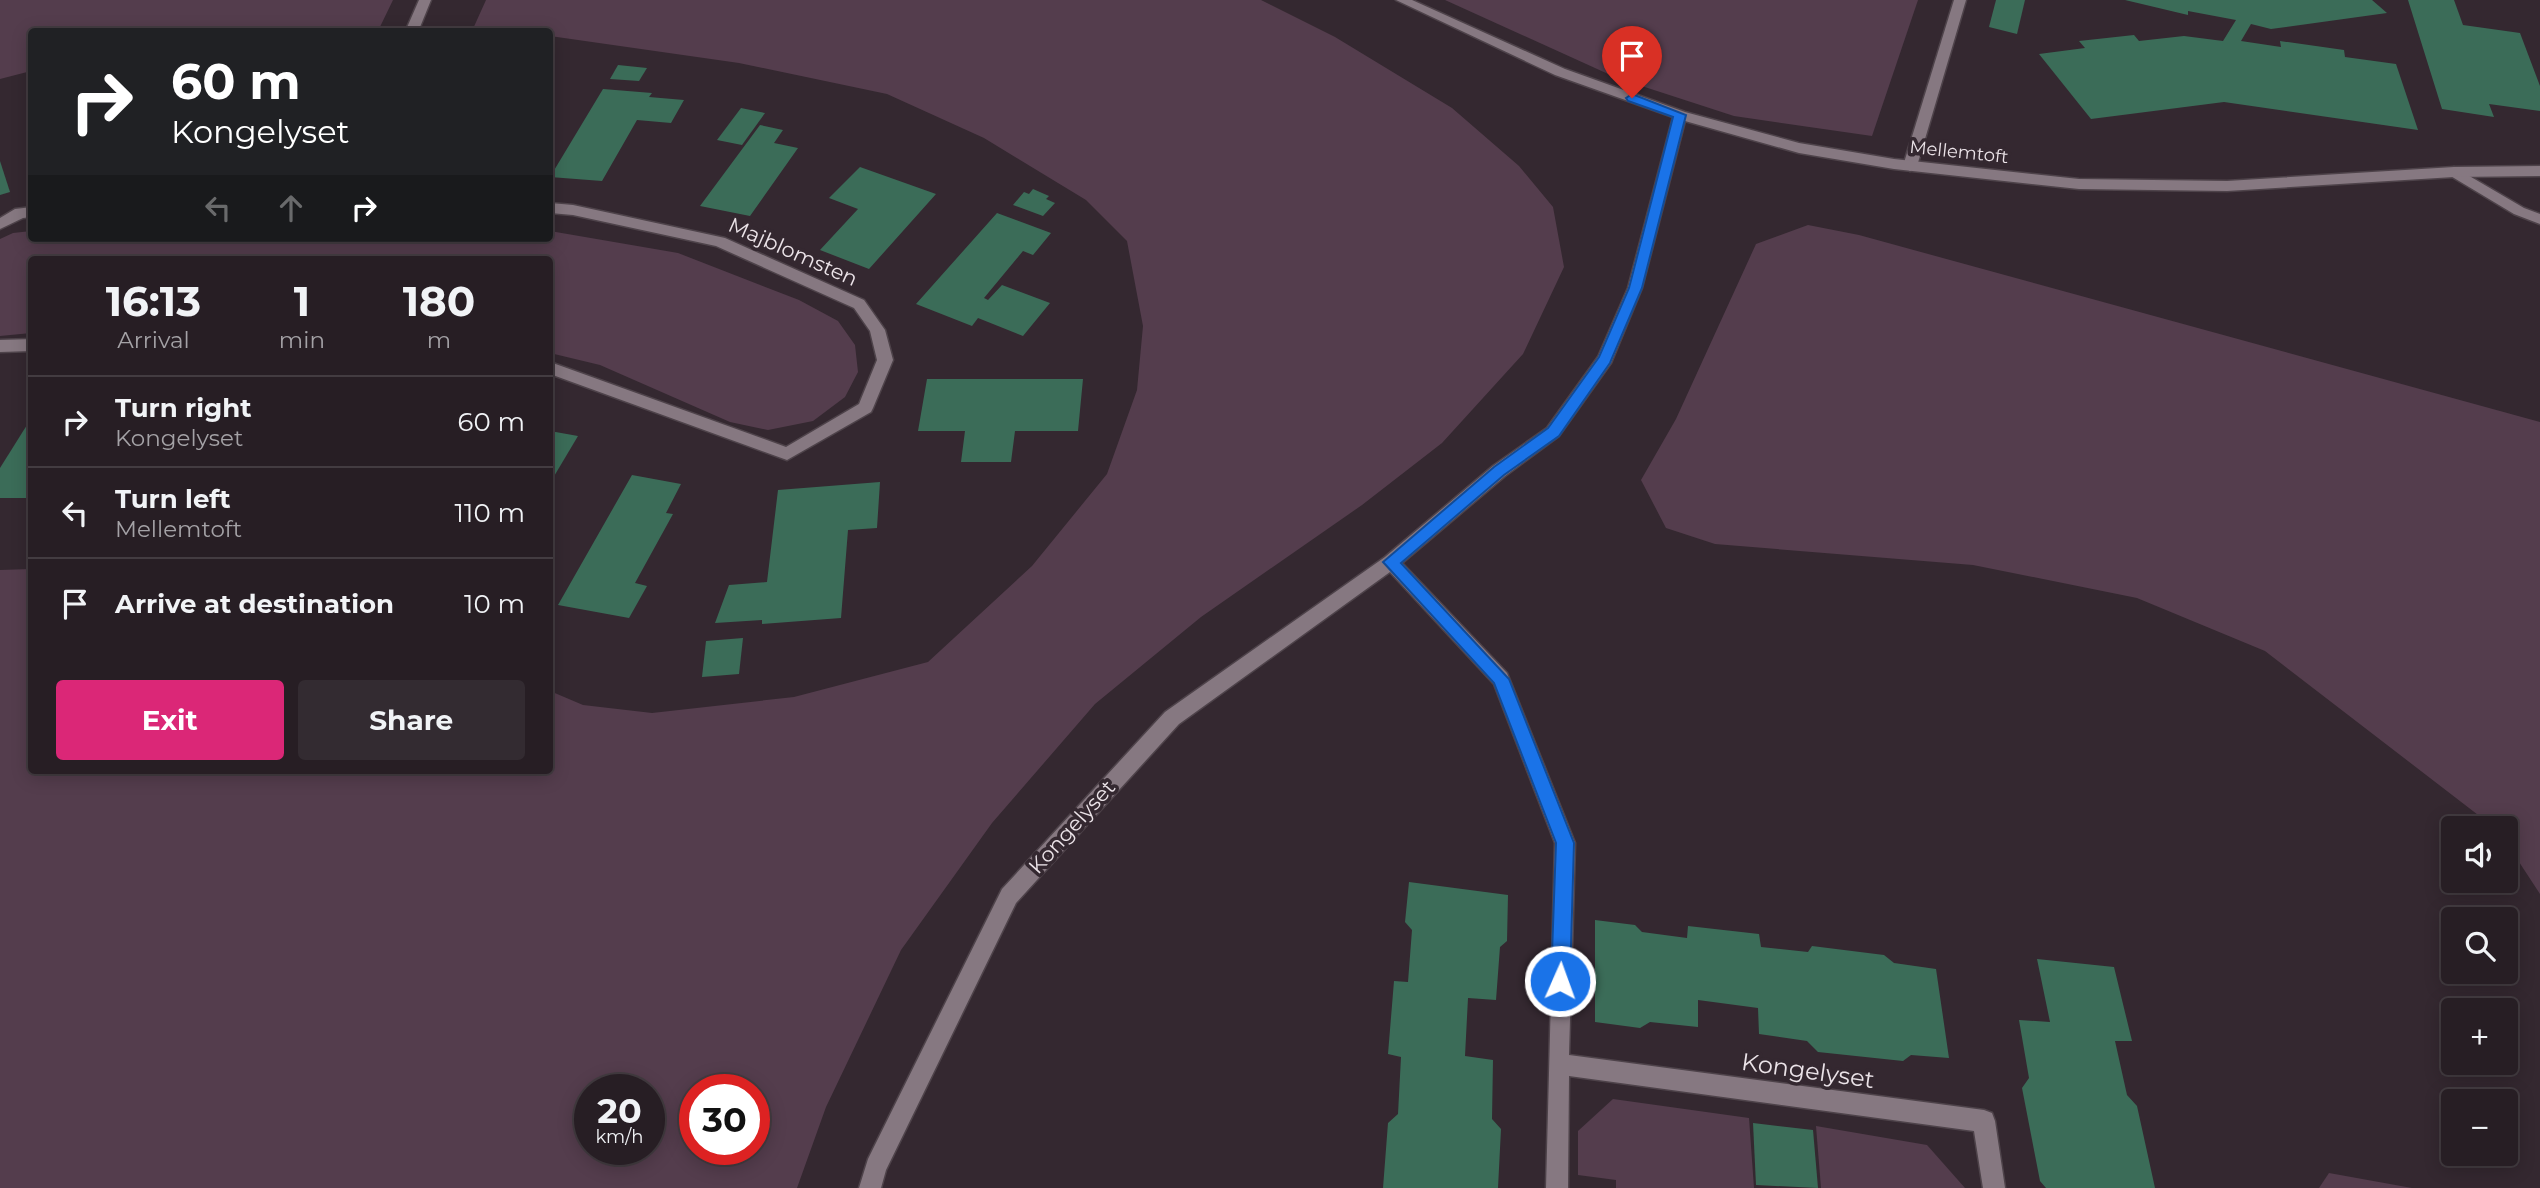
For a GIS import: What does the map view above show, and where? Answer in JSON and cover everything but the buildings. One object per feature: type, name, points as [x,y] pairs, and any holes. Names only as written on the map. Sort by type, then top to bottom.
[{"type":"street","points":[[413,28],[425,0]]},
{"type":"street","name":"Mellemtoft","points":[[1402,0],[1560,72],[1680,115],[1799,148],[1910,166],[2079,184],[2227,186],[2454,172],[2540,171]]},
{"type":"street","points":[[1910,166],[1959,0]]},
{"type":"street","name":"Kongelyset","points":[[870,1188],[876,1167],[1009,896],[1171,718],[1391,562],[1499,471],[1553,432],[1605,359],[1635,288],[1680,115]]},
{"type":"street","points":[[2454,172],[2519,211],[2540,219]]},
{"type":"street","name":"Majblomsten","points":[[553,208],[573,210],[720,242],[859,304],[877,330],[885,360],[865,408],[787,454],[553,369]]},
{"type":"street","points":[[0,224],[20,213],[28,212]]},
{"type":"street","points":[[0,346],[28,345]]},
{"type":"street","points":[[1391,562],[1501,679],[1565,843],[1557,1188]]},
{"type":"street","name":"Kongelyset","points":[[1558,1064],[1984,1121],[1994,1188]]},
{"type":"shaded area","points":[[0,0],[393,0],[379,28],[28,28],[28,72],[0,79]]},
{"type":"shaded area","points":[[486,0],[1261,0],[1335,37],[1452,108],[1519,166],[1553,207],[1564,267],[1523,354],[1442,443],[1362,505],[1201,617],[1095,704],[992,823],[901,950],[826,1107],[797,1188],[0,1188],[0,570],[28,569],[28,774],[553,774],[553,692],[583,705],[652,713],[794,697],[928,662],[1032,566],[1107,474],[1137,390],[1143,326],[1127,241],[1086,200],[984,138],[887,94],[739,63],[553,36],[553,28],[473,28]]},
{"type":"shaded area","points":[[1445,0],[1918,0],[1872,136],[1734,116],[1617,78]]},
{"type":"shaded area","points":[[1808,225],[1859,235],[2540,422],[2540,894],[2518,860],[2518,816],[2479,816],[2265,651],[2137,598],[1973,565],[1715,544],[1666,528],[1641,480],[1676,419],[1756,244]]},
{"type":"shaded area","points":[[28,231],[28,242],[553,242],[553,232],[678,253],[799,300],[838,321],[855,345],[858,372],[845,397],[813,421],[768,430],[730,422],[600,365],[553,354],[553,256],[28,256],[28,333],[0,336],[0,239],[13,233]]},
{"type":"shaded area","points":[[1613,1099],[1749,1118],[1754,1188],[1616,1188],[1616,1180],[1578,1175],[1578,1131]]},
{"type":"shaded area","points":[[1816,1126],[1927,1145],[1965,1188],[1821,1188]]},
{"type":"shaded area","points":[[2329,1173],[2412,1188],[2319,1188]]},
{"type":"route","points":[[1560,981],[1565,843],[1501,679],[1391,562],[1499,471],[1553,432],[1605,359],[1635,288],[1680,115],[1632,98]]}]
